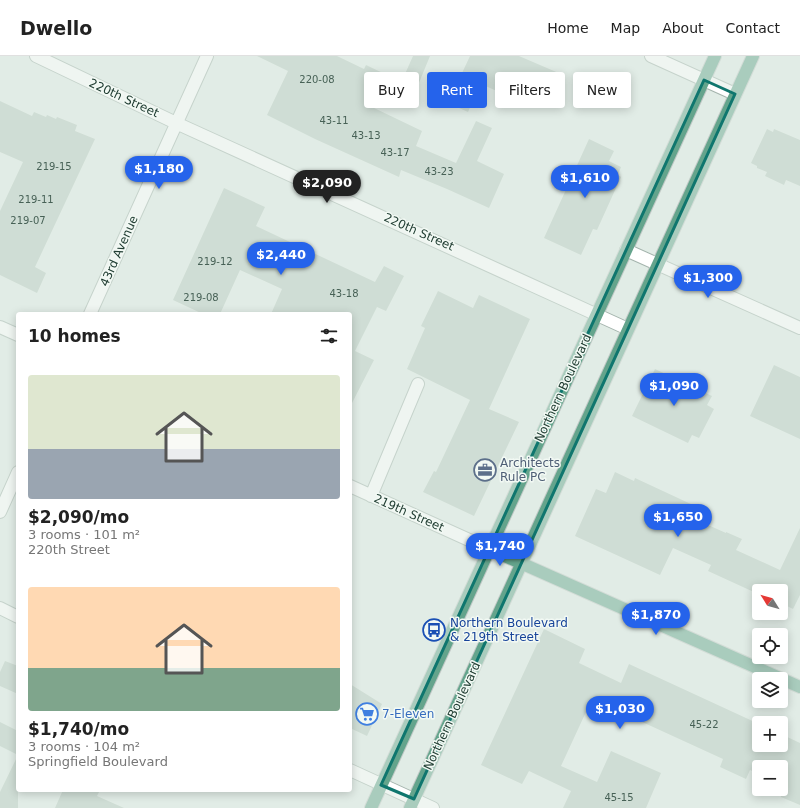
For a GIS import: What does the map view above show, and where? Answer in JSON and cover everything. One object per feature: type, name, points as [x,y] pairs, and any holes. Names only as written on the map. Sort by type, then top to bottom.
[{"type":"main road","name":"Northern Boulevard","points":[[370,808],[715,56]]},
{"type":"main road","name":"Northern Boulevard","points":[[412,804],[753,56]]},
{"type":"main road","points":[[489,549],[800,687]]},
{"type":"street","name":"220th Street","points":[[36,56],[176,122],[628,329]]},
{"type":"street","name":"43rd Avenue","points":[[91,312],[207,56]]},
{"type":"street","points":[[651,56],[735,94]]},
{"type":"street","points":[[626,250],[800,328]]},
{"type":"street","points":[[0,327],[16,334]]},
{"type":"street","points":[[371,496],[418,384]]},
{"type":"street","points":[[0,512],[16,476]]},
{"type":"street","name":"219th Street","points":[[352,487],[489,549]]},
{"type":"street","points":[[0,608],[16,616]]},
{"type":"street","points":[[352,771],[381,784],[412,804],[433,808]]},
{"type":"highlighted area","points":[[704,80],[735,94],[414,799],[381,785]]},
{"type":"building","points":[[257,56],[337,56],[364,69],[366,65],[381,72],[364,72],[364,108],[374,108],[422,131],[416,146],[456,163],[476,121],[492,128],[477,161],[504,174],[489,208],[401,170],[399,177],[315,139],[267,115],[288,71]]},
{"type":"building","points":[[413,56],[430,56],[419,83],[419,72],[406,72]]},
{"type":"building","points":[[470,56],[519,56],[556,72],[495,72],[495,90],[487,87],[487,72],[463,72]]},
{"type":"building","points":[[0,101],[32,116],[34,112],[46,117],[47,115],[56,119],[57,117],[77,125],[75,131],[95,139],[35,267],[46,273],[37,293],[0,275],[0,211],[23,162],[0,152]]},
{"type":"building","points":[[459,108],[470,108],[468,112]]},
{"type":"building","points":[[767,129],[773,132],[774,129],[800,140],[800,186],[786,180],[784,185],[765,176],[767,172],[757,168],[757,166],[751,163]]},
{"type":"building","points":[[589,139],[614,151],[609,161],[621,167],[618,175],[621,177],[597,230],[593,229],[581,255],[544,238]]},
{"type":"building","points":[[224,188],[265,207],[256,226],[375,282],[384,266],[404,276],[386,311],[377,307],[355,351],[374,360],[352,403],[352,312],[272,312],[282,289],[240,270],[221,312],[199,312],[173,300]]},
{"type":"building","points":[[438,291],[473,308],[479,295],[530,319],[489,409],[519,422],[474,516],[423,492],[434,471],[436,472],[470,400],[407,369],[425,328],[421,326]]},
{"type":"building","points":[[774,365],[800,377],[800,439],[750,416]]},
{"type":"building","points":[[655,369],[712,396],[707,405],[714,409],[699,438],[692,435],[688,443],[632,416]]},
{"type":"building","points":[[615,472],[634,481],[635,478],[693,505],[688,516],[742,539],[736,550],[780,570],[800,528],[800,595],[793,609],[788,606],[788,584],[752,584],[752,591],[708,571],[711,565],[673,548],[660,575],[575,536],[596,489],[606,493]]},
{"type":"building","points":[[544,629],[585,649],[579,663],[621,683],[629,664],[752,721],[752,752],[788,752],[788,737],[800,743],[800,805],[781,797],[788,796],[788,760],[752,760],[752,771],[750,770],[746,779],[720,767],[723,759],[592,699],[561,766],[597,782],[611,751],[661,773],[646,808],[563,808],[571,791],[529,771],[522,784],[481,765]]},
{"type":"building","points":[[5,661],[16,665],[16,693],[0,686],[0,672]]},
{"type":"building","points":[[352,685],[382,704],[367,736],[352,729]]},
{"type":"building","points":[[0,722],[16,730],[16,754],[0,746]]},
{"type":"building","points":[[16,759],[16,792],[18,792],[18,808],[0,808],[0,792]]},
{"type":"building","points":[[62,792],[99,792],[97,796],[124,808],[55,808]]},
{"type":"place","name":"Architects Rule PC","points":[[485,470]]},
{"type":"place","name":"Northern Boulevard & 219th Street","points":[[434,630]]},
{"type":"place","name":"7-Eleven","points":[[367,714]]}]
